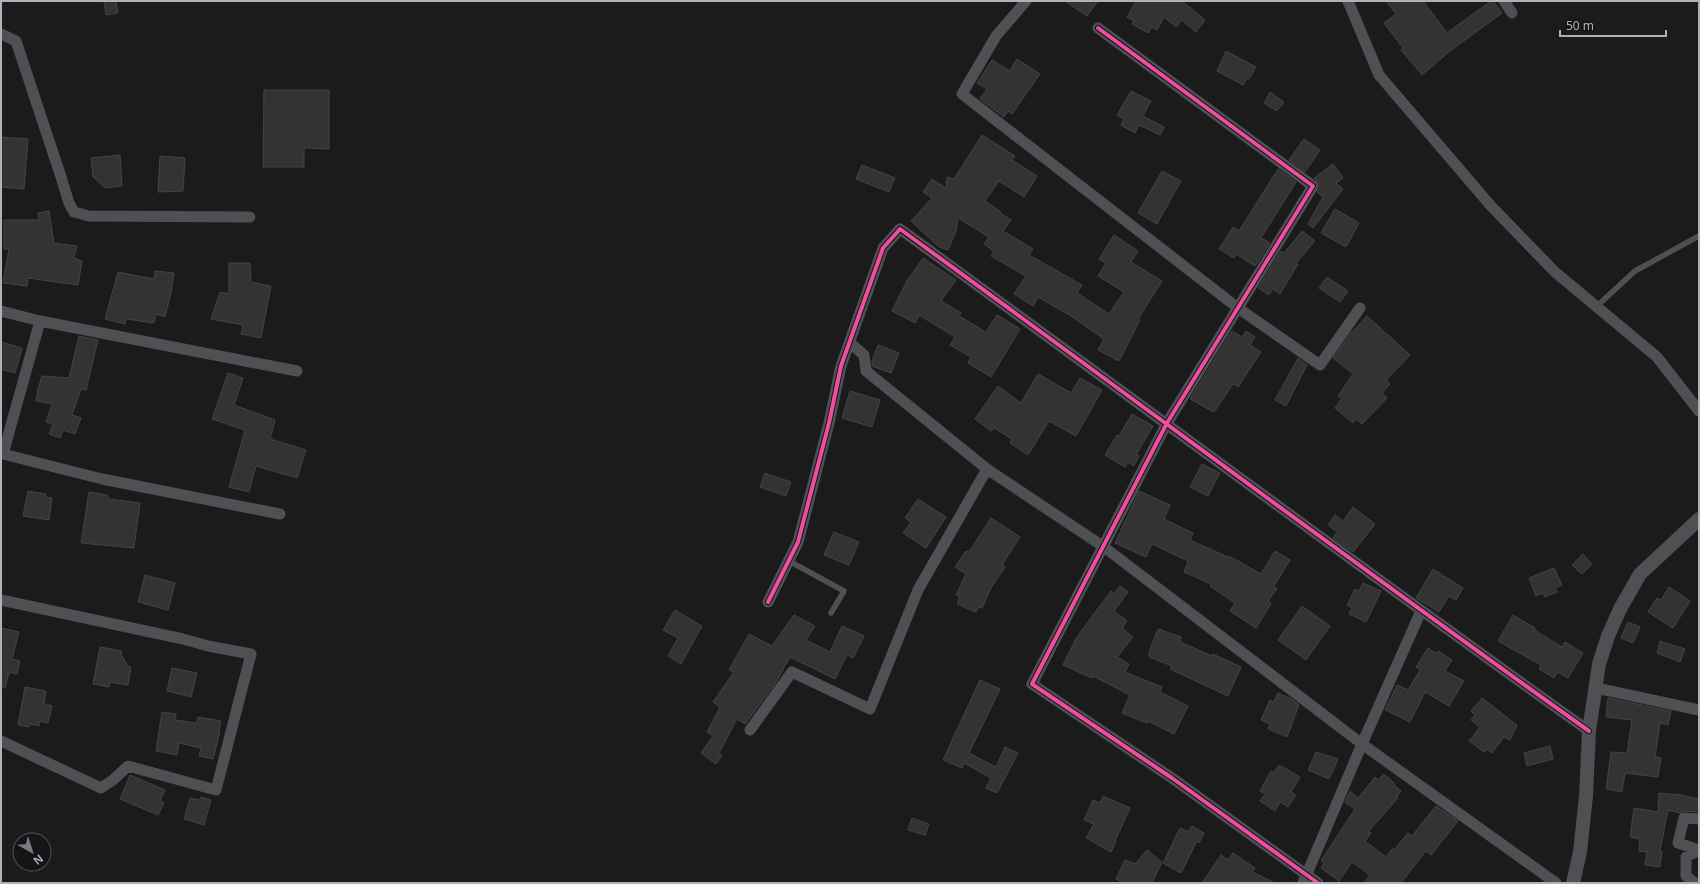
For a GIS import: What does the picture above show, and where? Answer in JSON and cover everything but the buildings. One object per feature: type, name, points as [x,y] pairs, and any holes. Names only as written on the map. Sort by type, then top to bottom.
[{"type":"street","points":[[1026,1],[996,36],[962,94],[1238,308],[1320,365],[1360,308]]},
{"type":"street","points":[[1504,1],[1512,13]]},
{"type":"street","points":[[1350,2],[1379,75],[1492,206],[1555,272],[1657,357],[1699,412]]},
{"type":"street","points":[[1098,28],[1313,186],[1167,423],[1032,684],[1172,778],[1305,879],[1318,883]]},
{"type":"street","points":[[1,34],[16,41],[66,196],[74,212],[89,216],[250,217]]},
{"type":"street","points":[[768,602],[798,542],[829,423],[842,366],[883,248],[900,229],[1167,423],[1421,611],[1589,731]]},
{"type":"street","points":[[1,311],[40,321],[297,371]]},
{"type":"street","points":[[40,321],[2,454],[102,479],[280,514]]},
{"type":"street","points":[[850,343],[864,356],[866,371],[987,469],[1104,547],[1362,744],[1556,883]]},
{"type":"street","points":[[750,730],[792,672],[870,709],[918,590],[987,469]]},
{"type":"street","points":[[1573,883],[1580,852],[1586,796],[1589,731],[1599,664],[1608,636],[1620,609],[1640,574],[1699,519]]},
{"type":"street","points":[[1,600],[183,638],[208,646],[252,654],[216,790],[128,766],[113,780],[101,788],[1,741]]},
{"type":"street","points":[[1305,879],[1362,744],[1421,611]]},
{"type":"street","points":[[1596,688],[1699,710]]},
{"type":"street","points":[[1699,819],[1684,818],[1678,843],[1699,850]]},
{"type":"street","points":[[1695,883],[1686,876],[1686,857],[1699,850]]},
{"type":"lane","points":[[1597,306],[1635,270],[1699,236]]},
{"type":"lane","points":[[789,561],[844,591],[830,613]]},
{"type":"cycle path","points":[[1098,28],[1313,186],[1167,423],[1032,684],[1172,778],[1318,883]]},
{"type":"cycle path","points":[[768,602],[798,542],[829,423],[841,366],[883,248],[900,229],[1330,544],[1589,731]]}]
